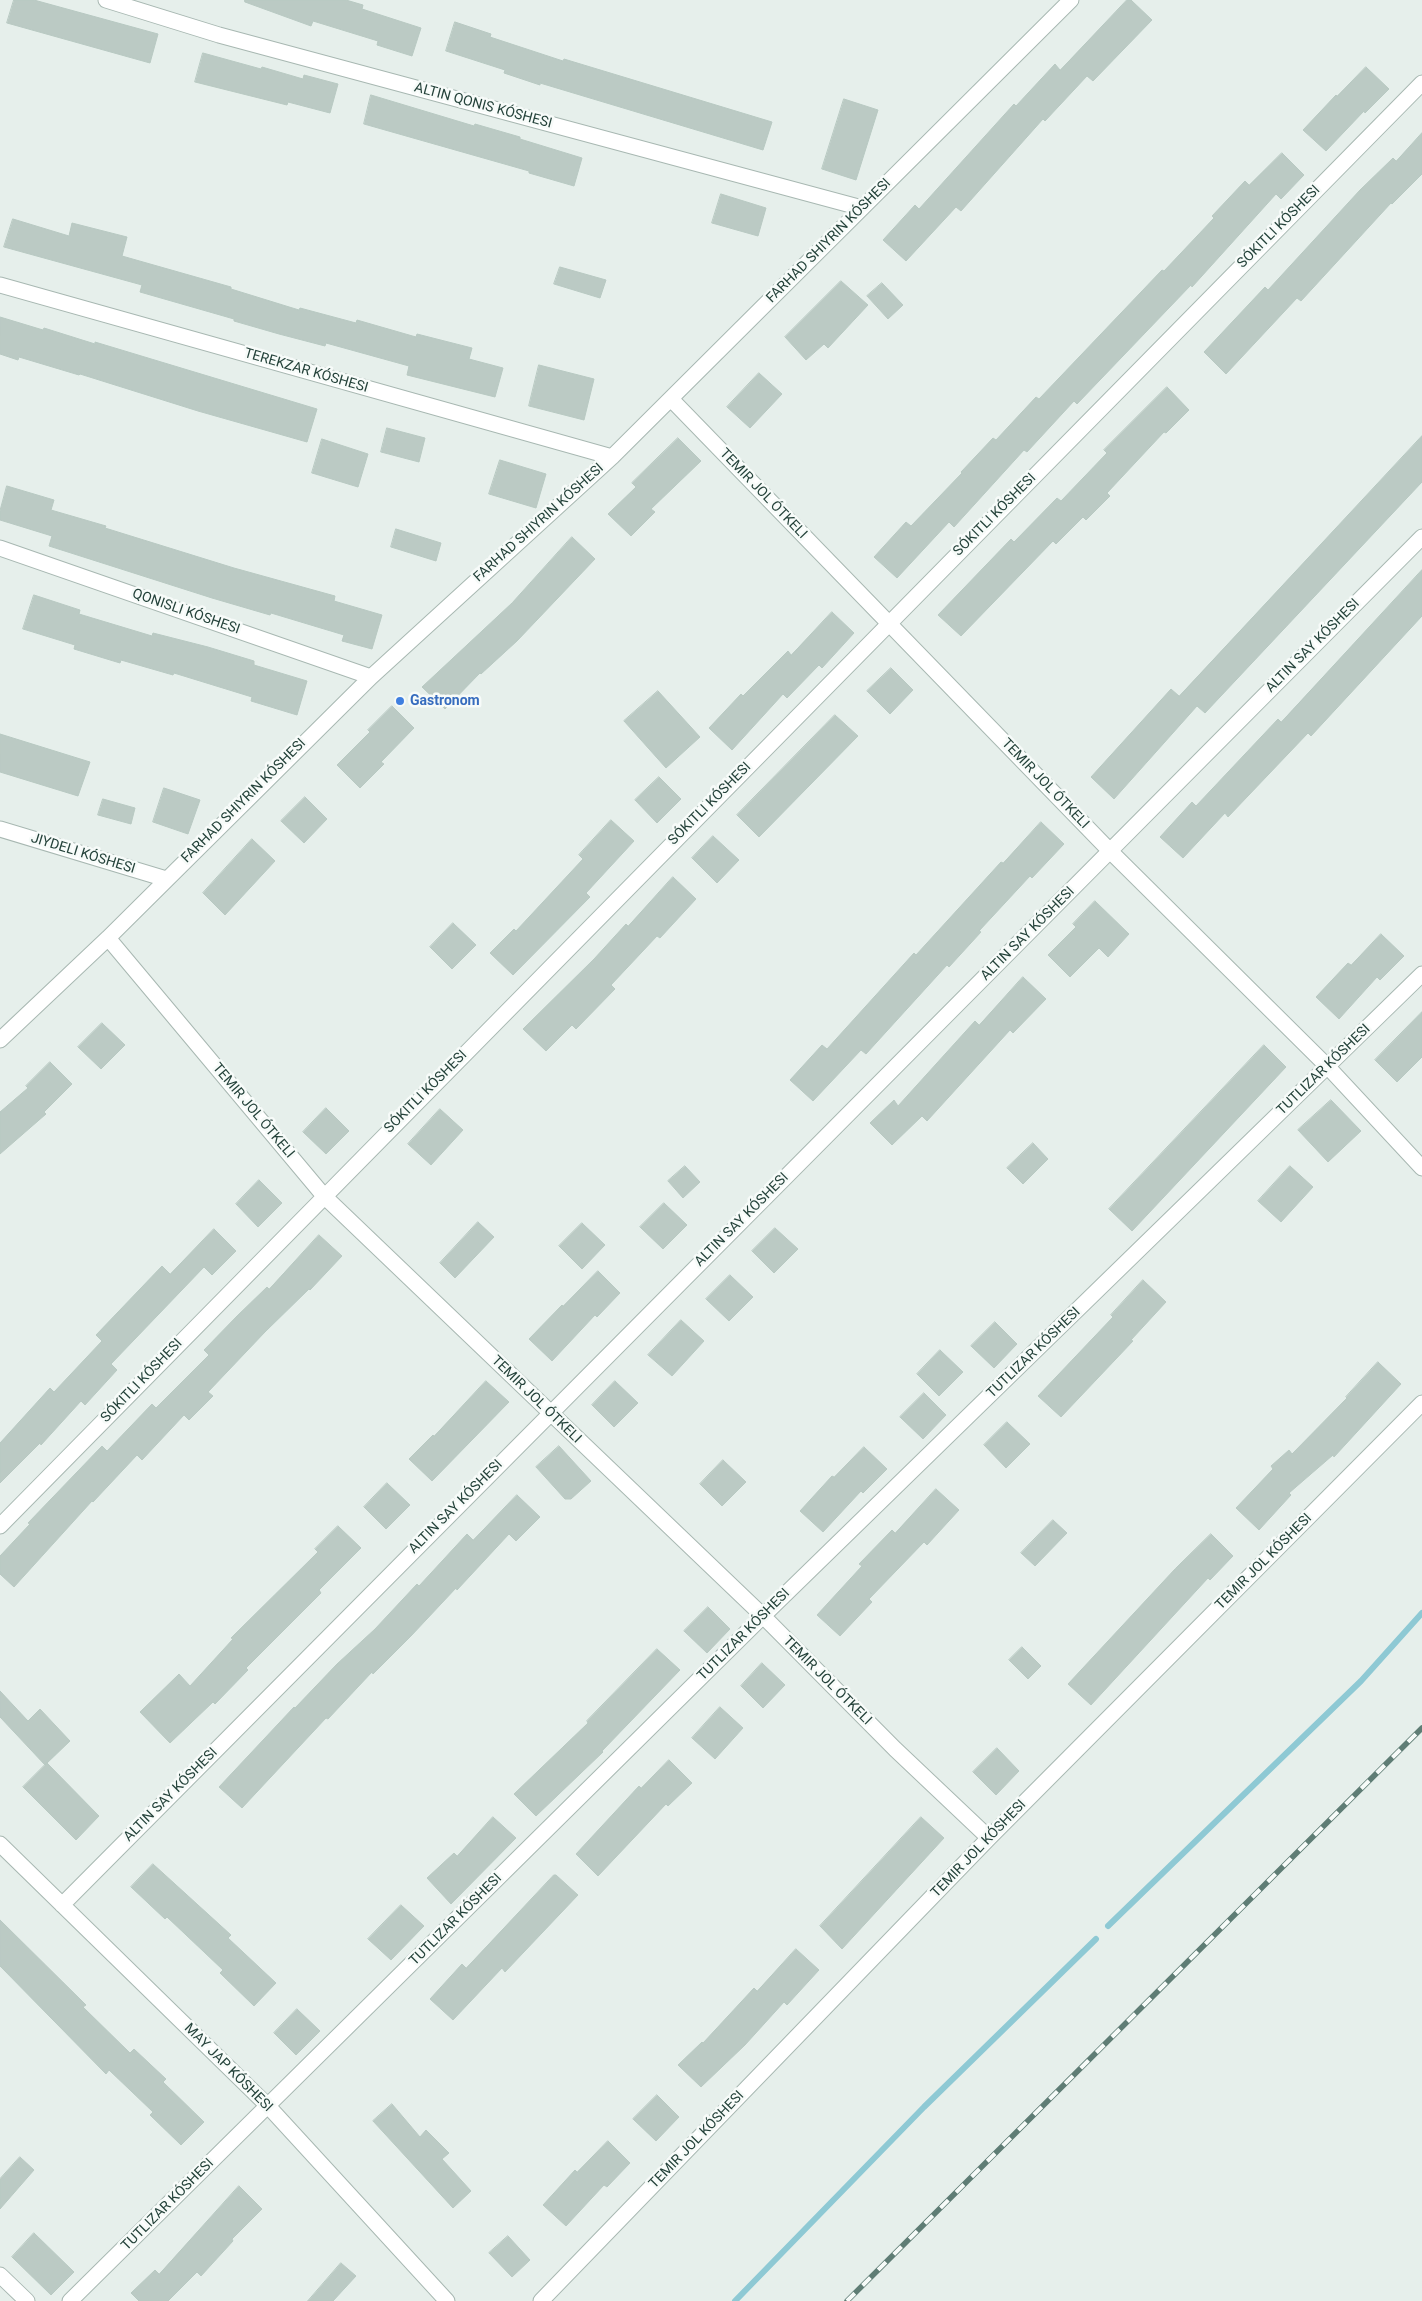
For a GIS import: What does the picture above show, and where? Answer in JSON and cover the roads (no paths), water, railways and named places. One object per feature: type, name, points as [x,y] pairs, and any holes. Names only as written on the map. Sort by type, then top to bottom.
[{"type":"street","points":[[106,0],[219,35],[862,208]]},
{"type":"street","name":"FARHAD SHIYRIN KÓSHESI","points":[[0,1040],[108,938],[371,677],[612,456],[1071,0]]},
{"type":"street","name":"SÓKITLI KÓSHESI","points":[[0,1526],[1422,83]]},
{"type":"street","name":"TEREKZAR KÓSHESI","points":[[0,285],[612,456]]},
{"type":"street","name":"TEMIR JOL ÓTKELI","points":[[671,398],[1110,851],[1328,1067],[1422,1168]]},
{"type":"street","points":[[62,1905],[549,1412],[1422,537]]},
{"type":"street","points":[[0,548],[371,677]]},
{"type":"street","name":"JIYDELI KÓSHESI","points":[[0,829],[166,879]]},
{"type":"street","name":"TEMIR JOL ÓTKELI","points":[[108,938],[324,1196],[763,1616],[895,1750],[989,1838]]},
{"type":"street","points":[[70,2301],[763,1616],[1422,974]]},
{"type":"street","name":"TEMIR JOL KÓSHESI","points":[[541,2301],[989,1838],[1422,1403]]},
{"type":"street","name":"MAY JAP KÓSHESI","points":[[0,1844],[268,2106],[447,2301]]},
{"type":"street","points":[[0,2275],[26,2301]]},
{"type":"waterway","points":[[1108,1926],[1361,1681],[1422,1613]]},
{"type":"waterway","points":[[735,2301],[924,2107],[1096,1939]]},
{"type":"railway","points":[[847,2301],[1422,1728]]},
{"type":"place","name":"Gastronom","points":[[400,701]]}]
